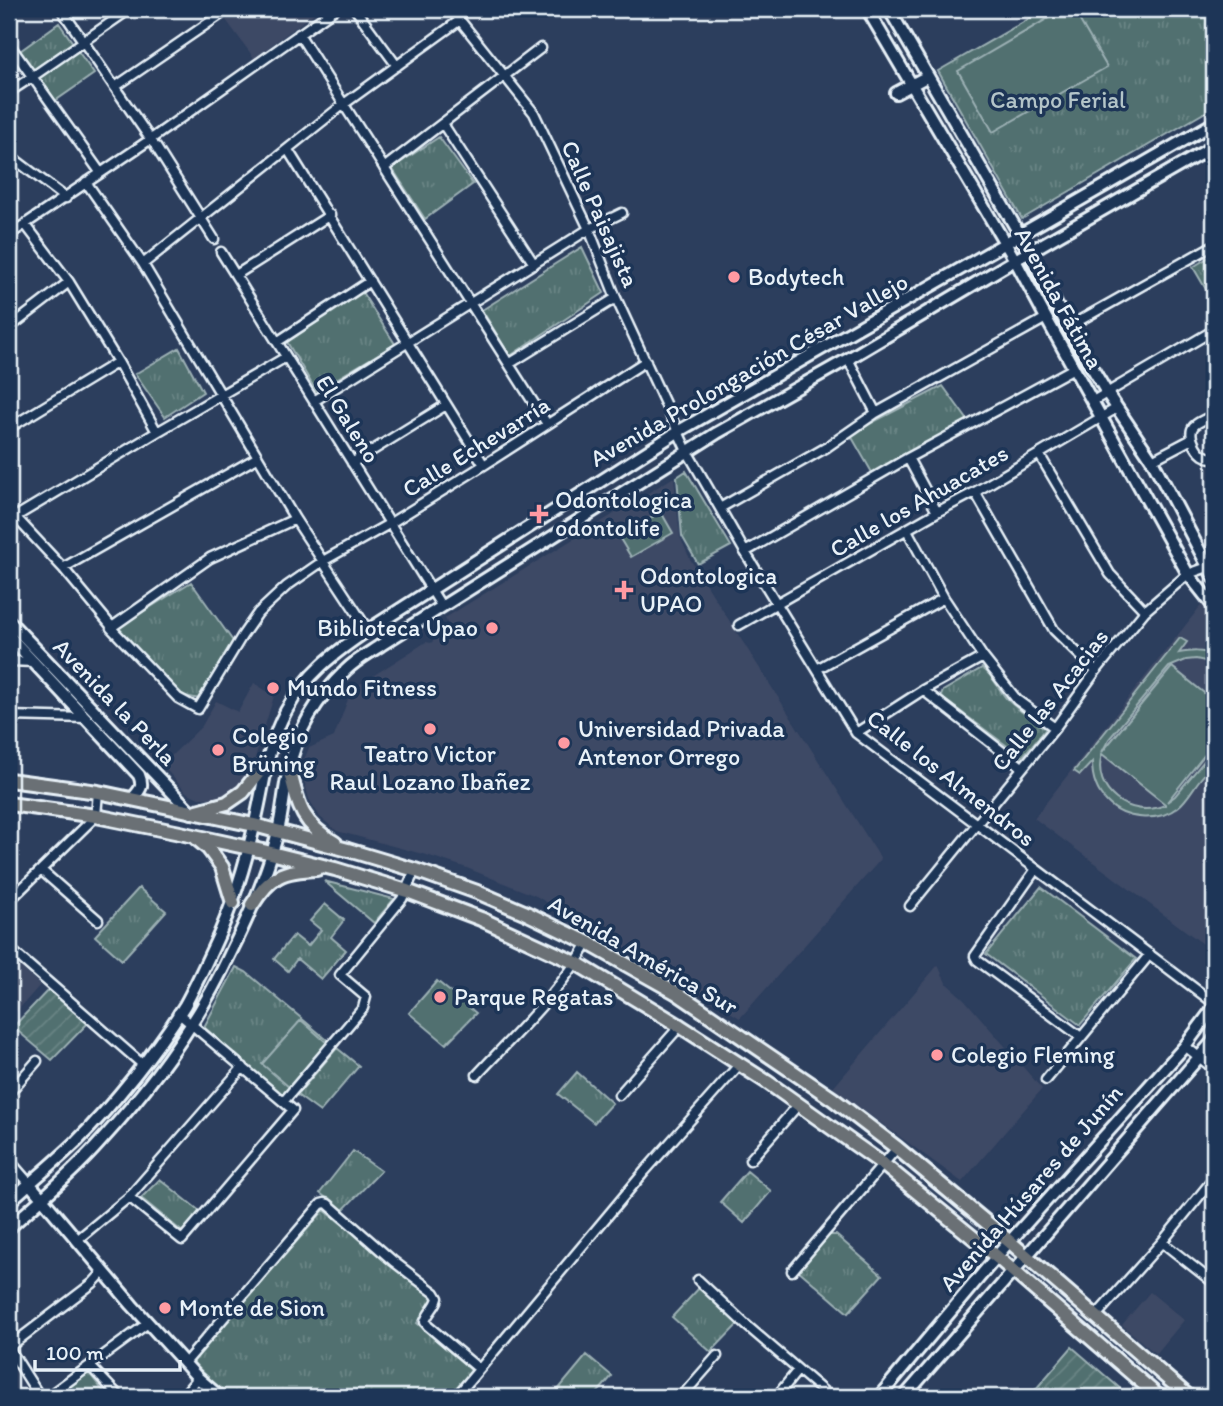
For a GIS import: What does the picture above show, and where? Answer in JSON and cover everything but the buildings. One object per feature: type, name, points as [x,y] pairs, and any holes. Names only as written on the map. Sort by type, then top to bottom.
[{"type":"main road","name":"Avenida Fátima","points":[[867,9],[1016,260],[1188,574],[1214,607]]},
{"type":"main road","name":"Avenida Fátima","points":[[889,9],[1020,235],[1068,327],[1107,393],[1152,460],[1214,578]]},
{"type":"main road","points":[[896,93],[928,76]]},
{"type":"main road","name":"Avenida Prolongación César Vallejo","points":[[9,1202],[76,1142],[110,1105],[173,1024],[214,948],[233,903],[249,848],[266,763],[286,709],[307,680],[330,656],[679,431],[1214,123]]},
{"type":"main road","name":"Avenida Prolongación César Vallejo","points":[[9,1228],[101,1142],[164,1065],[220,975],[272,853],[289,768],[298,738],[310,713],[348,668],[380,645],[687,451],[1214,146]]},
{"type":"main road","points":[[956,273],[963,275],[967,284],[965,290]]},
{"type":"main road","points":[[766,382],[762,394],[774,401]]},
{"type":"main road","points":[[717,433],[718,426],[741,412],[739,397]]},
{"type":"main road","name":"Avenida la Perla","points":[[9,621],[192,813]]},
{"type":"main road","name":"Avenida la Perla","points":[[9,636],[139,775],[142,782],[140,790],[132,799]]},
{"type":"main road","points":[[192,813],[227,803],[243,792],[266,763],[289,768],[298,804],[309,824],[348,850]]},
{"type":"main road","name":"Avenida América Sur","points":[[9,780],[132,799],[254,825],[348,850],[468,889],[588,943],[677,993],[833,1099],[897,1148],[1010,1242],[1189,1397]]},
{"type":"main road","name":"Avenida América Sur","points":[[9,804],[96,816],[335,869],[407,891],[481,919],[576,963],[680,1026],[799,1104],[884,1165],[997,1257],[1159,1397]]},
{"type":"main road","points":[[193,836],[208,848],[222,867],[233,903]]},
{"type":"main road","points":[[252,905],[262,888],[271,880],[301,869],[335,869]]},
{"type":"main road","name":"Avenida Húsares de Junín","points":[[879,1397],[1010,1242],[1185,1046],[1214,1005]]},
{"type":"main road","name":"Avenida Húsares de Junín","points":[[904,1397],[1214,1040]]},
{"type":"main road","points":[[29,1183],[103,1272],[198,1378],[220,1397]]},
{"type":"street","points":[[61,9],[153,143],[214,239]]},
{"type":"street","points":[[9,92],[130,9]]},
{"type":"street","points":[[9,235],[100,172],[153,143],[335,9]]},
{"type":"street","points":[[355,9],[397,66]]},
{"type":"street","name":"Calle Paisajista","points":[[451,9],[534,113],[589,229],[616,298],[687,451]]},
{"type":"street","points":[[115,87],[219,15]]},
{"type":"street","points":[[143,264],[344,104],[460,20]]},
{"type":"street","points":[[299,34],[547,424]]},
{"type":"street","points":[[9,44],[100,172]]},
{"type":"street","points":[[384,169],[541,48]]},
{"type":"street","points":[[443,124],[534,264]]},
{"type":"street","points":[[288,150],[484,465]]},
{"type":"street","points":[[9,155],[66,198]]},
{"type":"street","points":[[86,181],[143,264],[295,519],[368,630]]},
{"type":"street","points":[[314,401],[589,229],[622,213]]},
{"type":"street","points":[[236,275],[330,215]]},
{"type":"street","points":[[25,224],[69,282],[157,432]]},
{"type":"street","points":[[1068,327],[1214,245]]},
{"type":"street","name":"El Galeno","points":[[220,252],[442,607]]},
{"type":"street","points":[[277,342],[370,281]]},
{"type":"street","points":[[9,328],[69,282]]},
{"type":"street","points":[[509,364],[616,298]]},
{"type":"street","points":[[720,508],[827,447],[876,413],[1046,318]]},
{"type":"street","points":[[1093,401],[1214,330]]},
{"type":"street","points":[[286,357],[11,516],[63,568],[112,627],[210,558],[295,519]]},
{"type":"street","points":[[848,359],[876,413]]},
{"type":"street","name":"Calle Echevarría","points":[[112,627],[178,698],[196,709],[258,614],[287,586],[646,361]]},
{"type":"street","points":[[9,428],[118,362]]},
{"type":"street","points":[[745,552],[908,458],[1074,368]]},
{"type":"street","points":[[352,464],[446,405]]},
{"type":"street","name":"Calle los Ahuacates","points":[[739,625],[975,492],[1117,408]]},
{"type":"street","points":[[1214,415],[1195,425],[1191,434],[1202,454],[1214,458]]},
{"type":"street","points":[[1152,460],[1192,439]]},
{"type":"street","name":"Calle los Almendros","points":[[687,451],[745,552],[856,733],[1214,1005]]},
{"type":"street","points":[[1039,454],[1110,574],[1145,611]]},
{"type":"street","points":[[63,568],[258,457]]},
{"type":"street","points":[[908,458],[937,512]]},
{"type":"street","points":[[975,492],[1054,630],[1096,671]]},
{"type":"street","points":[[907,530],[944,598],[983,657],[1017,700],[1055,728]]},
{"type":"street","name":"Calle las Acacias","points":[[910,906],[1055,728],[1096,671],[1145,611],[1188,574],[1208,567]]},
{"type":"street","points":[[817,669],[944,598]]},
{"type":"street","points":[[856,733],[923,690],[983,657]]},
{"type":"street","points":[[9,661],[50,665]]},
{"type":"street","points":[[923,690],[1022,767]]},
{"type":"street","points":[[9,716],[86,718]]},
{"type":"street","points":[[9,901],[96,816],[98,792]]},
{"type":"street","points":[[1036,869],[975,956],[1081,1037]]},
{"type":"street","points":[[41,870],[98,920]]},
{"type":"street","points":[[284,1101],[363,1008],[366,997],[340,975],[407,891],[415,870]]},
{"type":"street","points":[[477,1075],[576,963],[588,943]]},
{"type":"street","points":[[9,948],[142,1065]]},
{"type":"street","points":[[1045,1080],[1150,954]]},
{"type":"street","points":[[130,1197],[182,1240],[293,1110],[178,1013]]},
{"type":"street","points":[[619,1095],[680,1026]]},
{"type":"street","points":[[1185,1046],[1214,1069]]},
{"type":"street","points":[[9,1093],[37,1061]]},
{"type":"street","points":[[456,1397],[562,1268],[739,1065]]},
{"type":"street","points":[[77,1240],[130,1197],[243,1067]]},
{"type":"street","points":[[750,1160],[799,1104]]},
{"type":"street","points":[[792,1271],[897,1148]]},
{"type":"street","points":[[9,1160],[29,1183]]},
{"type":"street","points":[[1095,1317],[1162,1242],[1214,1178]]},
{"type":"street","points":[[185,1363],[324,1203],[435,1293],[438,1297],[437,1303],[425,1322],[479,1369]]},
{"type":"street","points":[[1162,1242],[1214,1283]]},
{"type":"street","points":[[40,1397],[9,1348],[93,1283],[103,1272]]},
{"type":"street","points":[[698,1280],[830,1397]]},
{"type":"street","points":[[47,1397],[148,1322]]},
{"type":"street","points":[[685,1396],[717,1356]]},
{"type":"street","points":[[90,1366],[120,1397]]},
{"type":"street","points":[[776,1397],[798,1370]]},
{"type":"street","points":[[182,1397],[198,1378]]},
{"type":"shaded area","points":[[218,9],[320,9],[254,58]]},
{"type":"shaded area","name":"Universidad Privada Antenor Orrego","points":[[674,477],[680,537],[690,559],[881,859],[740,1018],[536,896],[467,868],[337,831],[320,817],[309,799],[304,780],[303,762],[309,748],[334,737],[354,688],[426,642],[431,643],[448,625],[445,618]]},
{"type":"shaded area","points":[[1203,603],[1214,613],[1214,952],[1034,818]]},
{"type":"shaded area","name":"Colegio Brüning","points":[[254,683],[274,696],[250,774],[229,794],[215,798],[199,798],[186,792],[162,765],[202,726],[216,701],[238,712]]},
{"type":"shaded area","points":[[9,957],[40,985],[10,1019],[9,1018]]},
{"type":"shaded area","name":"Colegio Fleming","points":[[938,965],[946,983],[964,999],[1042,1089],[962,1182],[833,1088]]},
{"type":"shaded area","points":[[1150,1292],[1184,1320],[1156,1354],[1122,1325]]},
{"type":"green space","name":"Campo Ferial","points":[[1046,9],[1214,9],[1214,107],[1022,219],[938,71]]},
{"type":"green space","points":[[1064,9],[1073,9],[1107,67],[993,132],[958,71]]},
{"type":"green space","points":[[59,23],[73,43],[33,70],[20,51]]},
{"type":"green space","points":[[78,51],[94,74],[55,101],[39,78]]},
{"type":"green space","points":[[439,137],[473,184],[425,219],[392,168]]},
{"type":"green space","points":[[582,247],[604,293],[510,356],[482,310]]},
{"type":"green space","points":[[1214,254],[1214,303],[1193,267]]},
{"type":"green space","points":[[360,289],[395,344],[316,391],[287,342]]},
{"type":"green space","points":[[179,348],[203,392],[165,417],[135,374]]},
{"type":"green space","points":[[943,386],[969,422],[874,476],[850,434]]},
{"type":"green space","points":[[686,471],[731,546],[698,564],[682,536],[677,477]]},
{"type":"green space","points":[[661,512],[673,533],[631,557],[619,537]]},
{"type":"green space","points":[[191,582],[235,644],[199,699],[175,691],[117,628]]},
{"type":"green space","points":[[1180,638],[1187,642],[1179,653],[1196,651],[1214,655],[1214,663],[1196,659],[1169,667],[1109,739],[1102,752],[1172,667],[1214,701],[1214,743],[1167,802],[1214,749],[1212,763],[1178,807],[1151,817],[1122,813],[1107,802],[1097,788],[1092,762],[1080,775],[1074,771]],"holes":[[[1102,754],[1165,804],[1152,809],[1139,809],[1116,799],[1102,780]]]},
{"type":"green space","points":[[982,668],[1010,702],[1046,729],[1022,757],[941,696],[943,691]]},
{"type":"green space","points":[[324,881],[394,899],[374,923]]},
{"type":"green space","points":[[1041,887],[1136,959],[1080,1025],[986,954]]},
{"type":"green space","points":[[139,888],[166,911],[122,960],[95,936]]},
{"type":"green space","points":[[325,904],[344,920],[331,937],[346,950],[321,979],[297,959],[288,971],[274,959],[294,935],[308,946],[321,930],[310,921]]},
{"type":"green space","points":[[236,967],[246,972],[331,1043],[284,1098],[204,1027]]},
{"type":"green space","name":"Parque Regatas","points":[[437,981],[476,1013],[446,1044],[409,1013]]},
{"type":"green space","points":[[50,988],[88,1023],[52,1060],[13,1027]]},
{"type":"green space","points":[[301,1020],[327,1043],[289,1087],[262,1064]]},
{"type":"green space","points":[[337,1048],[359,1066],[320,1112],[297,1095]]},
{"type":"green space","points":[[577,1072],[612,1103],[594,1123],[558,1094]]},
{"type":"green space","points":[[353,1151],[381,1171],[342,1211],[320,1193]]},
{"type":"green space","points":[[747,1171],[771,1191],[744,1223],[720,1202]]},
{"type":"green space","points":[[160,1179],[202,1213],[185,1234],[141,1198]]},
{"type":"green space","points":[[324,1210],[436,1297],[417,1323],[472,1371],[447,1397],[229,1397],[192,1362]]},
{"type":"green space","points":[[829,1235],[836,1235],[882,1275],[848,1313],[797,1269]]},
{"type":"green space","points":[[701,1286],[739,1323],[711,1352],[672,1317]]},
{"type":"green space","points":[[1072,1347],[1130,1397],[1029,1397]]},
{"type":"green space","points":[[587,1355],[612,1376],[594,1397],[552,1397]]},
{"type":"green space","points":[[88,1372],[104,1392],[99,1397],[55,1397]]},
{"type":"place","name":"Bodytech","points":[[734,277]]},
{"type":"place","name":"Odontologica odontolife","points":[[539,514]]},
{"type":"place","name":"Odontologica UPAO","points":[[624,590]]},
{"type":"place","name":"Biblioteca Upao","points":[[492,628]]},
{"type":"place","name":"Mundo Fitness","points":[[273,688]]},
{"type":"place","name":"Teatro Victor Raul Lozano Ibañez","points":[[430,729]]},
{"type":"place","name":"Universidad Privada Antenor Orrego","points":[[564,743]]},
{"type":"place","name":"Colegio Brüning","points":[[218,750]]},
{"type":"place","name":"Parque Regatas","points":[[440,997]]},
{"type":"place","name":"Colegio Fleming","points":[[937,1055]]},
{"type":"place","name":"Monte de Sion","points":[[165,1308]]}]
